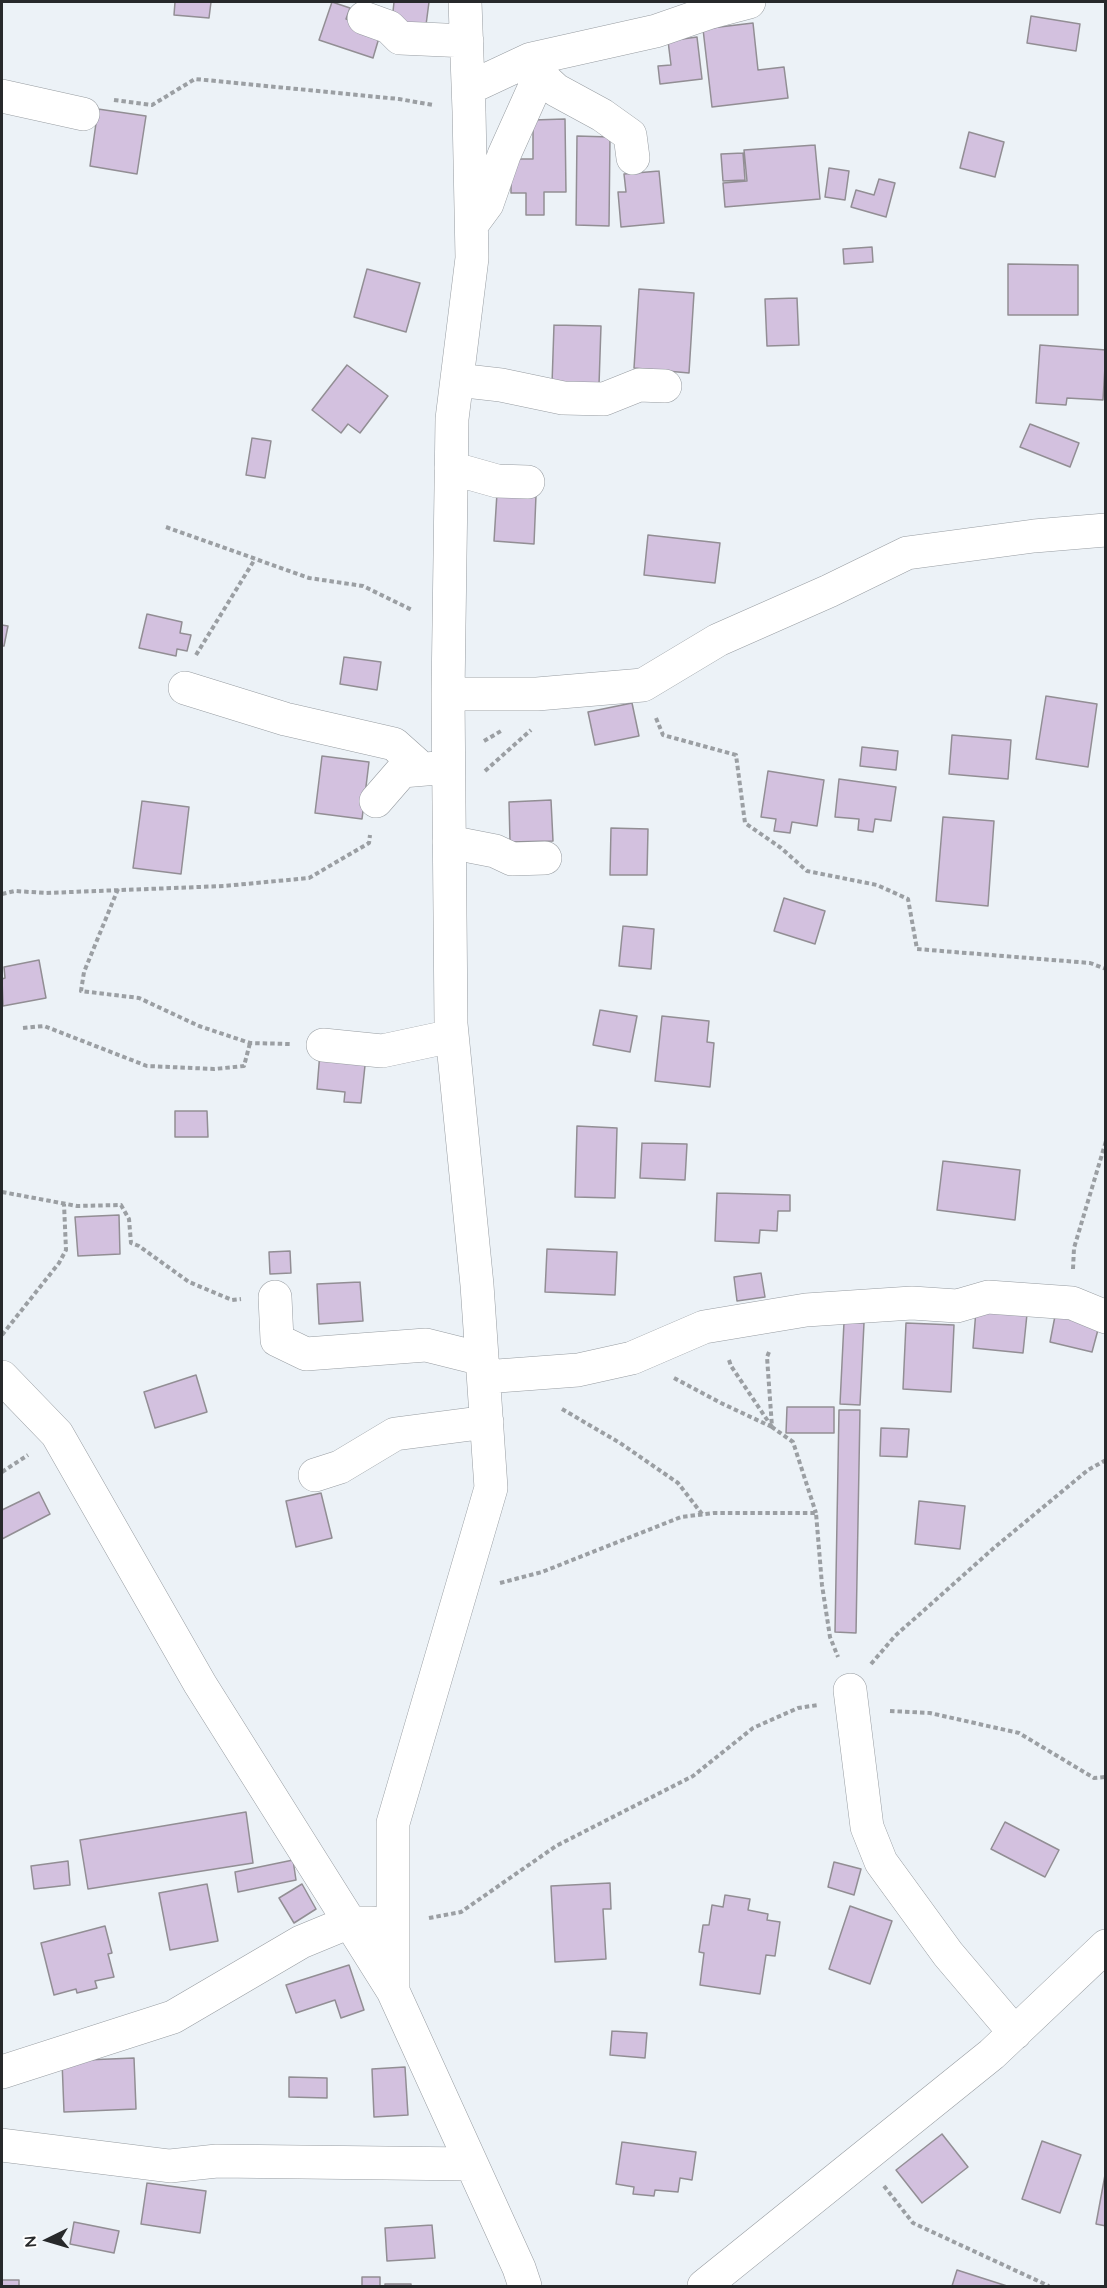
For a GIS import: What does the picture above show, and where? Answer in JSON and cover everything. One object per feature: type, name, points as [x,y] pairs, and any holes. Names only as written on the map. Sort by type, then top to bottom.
[{"type":"street","points":[[393,1991],[393,1823],[491,1488],[477,1286],[452,1036],[449,799],[435,768],[448,694],[452,419],[472,258],[465,2]]},
{"type":"street","points":[[469,100],[533,69],[749,2]]},
{"type":"street","points":[[363,18],[389,27],[400,38],[467,41]]},
{"type":"street","points":[[533,69],[556,90],[602,115],[630,135],[633,158]]},
{"type":"street","points":[[471,225],[487,204],[533,69]]},
{"type":"street","points":[[2,96],[83,114]]},
{"type":"street","points":[[457,380],[563,398],[604,399],[639,385],[665,386]]},
{"type":"street","points":[[451,468],[497,481],[528,482]]},
{"type":"street","points":[[448,694],[537,694],[643,685],[718,640],[829,591],[907,553],[1034,536],[1106,530]]},
{"type":"street","points":[[185,688],[285,719],[394,744],[435,768]]},
{"type":"street","points":[[376,801],[402,771],[435,768]]},
{"type":"street","points":[[449,842],[495,851],[512,859],[544,858]]},
{"type":"street","points":[[323,1046],[382,1051],[452,1036]]},
{"type":"street","points":[[274,1297],[277,1340],[306,1354],[426,1345],[483,1368],[525,1374],[578,1370],[632,1358],[704,1327],[806,1310],[912,1304],[957,1306],[988,1297],[1072,1303],[1106,1317]]},
{"type":"street","points":[[2,1377],[57,1434],[200,1684],[393,1991],[519,2268],[525,2286]]},
{"type":"street","points":[[315,1475],[340,1467],[395,1434],[487,1422]]},
{"type":"street","points":[[850,1695],[867,1827],[881,1862],[948,1954],[1015,2032]]},
{"type":"street","points":[[2,2072],[173,2017],[301,1942],[350,1922],[393,1924]]},
{"type":"street","points":[[704,2286],[992,2054],[1106,1946]]},
{"type":"street","points":[[2,2145],[170,2166],[217,2161],[470,2164]]},
{"type":"path","points":[[83,114],[98,97],[152,105],[195,79],[399,99],[469,100]]},
{"type":"path","points":[[166,527],[309,579],[363,586],[448,627]]},
{"type":"path","points":[[185,688],[196,655],[255,559]]},
{"type":"path","points":[[643,685],[663,735],[736,755],[746,823],[781,848],[807,871],[877,885],[908,899],[917,949],[1090,963],[1106,969]]},
{"type":"path","points":[[435,768],[517,722],[537,694]]},
{"type":"path","points":[[449,799],[534,727],[537,694]]},
{"type":"path","points":[[2,894],[15,891],[46,893],[224,886],[309,878],[369,843],[376,801]]},
{"type":"path","points":[[118,889],[84,972],[81,991],[139,998],[199,1026],[250,1043],[323,1046]]},
{"type":"path","points":[[23,1028],[44,1026],[147,1066],[214,1069],[244,1066],[250,1043]]},
{"type":"path","points":[[1072,1303],[1074,1248],[1106,1141]]},
{"type":"path","points":[[2,1192],[77,1206],[121,1205],[129,1219],[131,1243],[140,1246],[189,1282],[232,1300],[274,1297]]},
{"type":"path","points":[[2,1335],[59,1263],[66,1250],[64,1204]]},
{"type":"path","points":[[772,1427],[767,1357],[785,1314]]},
{"type":"path","points":[[718,1325],[731,1366],[772,1427]]},
{"type":"path","points":[[632,1358],[772,1427],[793,1442],[816,1513],[822,1585],[830,1637],[850,1695],[862,1710],[930,1713],[1018,1734],[1095,1778],[1106,1777]]},
{"type":"path","points":[[525,1374],[547,1400],[620,1443],[678,1483],[702,1514]]},
{"type":"path","points":[[393,1924],[461,1912],[556,1846],[693,1776],[753,1728],[798,1708],[850,1695],[895,1636],[995,1547],[1088,1470],[1106,1460]]},
{"type":"path","points":[[462,1593],[542,1572],[681,1517],[770,1511],[816,1513]]},
{"type":"path","points":[[862,2158],[913,2223],[1049,2286]]},
{"type":"building","points":[[175,2],[211,2],[209,18],[174,15]]},
{"type":"building","points":[[332,2],[350,8],[346,19],[381,31],[373,58],[319,40]]},
{"type":"building","points":[[394,2],[429,2],[426,25],[392,21]]},
{"type":"building","points":[[1031,16],[1080,24],[1076,51],[1027,43]]},
{"type":"building","points":[[753,23],[758,70],[784,67],[788,98],[712,107],[703,29]]},
{"type":"building","points":[[697,37],[702,79],[660,84],[658,66],[671,65],[668,41]]},
{"type":"building","points":[[98,109],[146,116],[137,174],[90,166]]},
{"type":"building","points":[[565,119],[566,192],[544,192],[544,215],[526,215],[526,193],[511,193],[511,159],[533,159],[533,120]]},
{"type":"building","points":[[969,132],[1004,142],[995,177],[960,168]]},
{"type":"building","points":[[577,136],[610,137],[609,226],[576,225]]},
{"type":"building","points":[[815,145],[820,199],[725,207],[723,183],[747,181],[744,150]]},
{"type":"building","points":[[743,153],[745,180],[723,181],[721,154]]},
{"type":"building","points":[[829,168],[849,171],[845,200],[825,197]]},
{"type":"building","points":[[659,171],[664,223],[621,227],[618,192],[626,192],[624,174]]},
{"type":"building","points":[[879,179],[895,183],[886,217],[851,207],[856,190],[874,195]]},
{"type":"building","points":[[872,247],[873,262],[844,264],[843,249]]},
{"type":"building","points":[[1008,264],[1078,265],[1078,315],[1008,315]]},
{"type":"building","points":[[367,269],[420,283],[406,332],[354,317]]},
{"type":"building","points":[[639,289],[694,293],[689,373],[634,368]]},
{"type":"building","points":[[797,298],[799,345],[767,346],[765,299]]},
{"type":"building","points":[[554,325],[601,326],[599,385],[552,384]]},
{"type":"building","points":[[1040,345],[1106,350],[1103,400],[1067,398],[1066,405],[1036,403]]},
{"type":"building","points":[[347,365],[388,396],[360,433],[348,424],[341,433],[312,410]]},
{"type":"building","points":[[1030,424],[1079,443],[1070,467],[1020,447]]},
{"type":"building","points":[[252,438],[271,441],[265,478],[246,475]]},
{"type":"building","points":[[497,493],[536,495],[534,544],[494,541]]},
{"type":"building","points":[[648,535],[720,543],[715,583],[644,575]]},
{"type":"building","points":[[147,614],[182,622],[180,633],[191,635],[187,651],[177,649],[176,656],[139,648]]},
{"type":"building","points":[[2,625],[8,626],[4,646],[2,646]]},
{"type":"building","points":[[344,657],[381,662],[377,690],[340,684]]},
{"type":"building","points":[[1046,696],[1097,704],[1088,767],[1036,759]]},
{"type":"building","points":[[632,703],[639,736],[595,745],[588,712]]},
{"type":"building","points":[[952,735],[1011,740],[1008,779],[949,774]]},
{"type":"building","points":[[862,747],[898,751],[896,770],[860,766]]},
{"type":"building","points":[[322,756],[369,762],[362,819],[315,813]]},
{"type":"building","points":[[768,771],[824,780],[817,826],[792,822],[790,833],[774,831],[776,819],[761,817]]},
{"type":"building","points":[[839,779],[896,787],[891,821],[875,819],[873,832],[858,830],[859,819],[835,817]]},
{"type":"building","points":[[551,800],[553,841],[510,842],[509,802]]},
{"type":"building","points":[[142,801],[189,807],[181,874],[133,868]]},
{"type":"building","points":[[943,817],[994,821],[988,906],[936,901]]},
{"type":"building","points":[[611,828],[648,829],[647,875],[610,875]]},
{"type":"building","points":[[784,898],[825,911],[815,944],[774,931]]},
{"type":"building","points":[[623,926],[654,929],[651,969],[619,966]]},
{"type":"building","points":[[39,960],[46,998],[3,1006],[4,967]]},
{"type":"building","points":[[600,1010],[637,1016],[630,1052],[593,1045]]},
{"type":"building","points":[[662,1016],[709,1021],[707,1042],[714,1043],[710,1087],[655,1081]]},
{"type":"building","points":[[320,1052],[366,1056],[361,1103],[344,1102],[345,1092],[317,1089]]},
{"type":"building","points":[[175,1111],[207,1111],[208,1137],[175,1137]]},
{"type":"building","points":[[577,1126],[617,1128],[615,1198],[575,1197]]},
{"type":"building","points":[[642,1143],[687,1144],[685,1180],[640,1178]]},
{"type":"building","points":[[943,1161],[1020,1170],[1015,1220],[937,1210]]},
{"type":"building","points":[[717,1193],[790,1195],[790,1211],[778,1211],[777,1231],[760,1230],[759,1243],[715,1241]]},
{"type":"building","points":[[119,1215],[120,1254],[78,1256],[75,1217]]},
{"type":"building","points":[[547,1249],[617,1252],[615,1295],[545,1292]]},
{"type":"building","points":[[290,1251],[291,1273],[270,1274],[269,1252]]},
{"type":"building","points":[[761,1273],[765,1297],[737,1301],[734,1277]]},
{"type":"building","points":[[360,1282],[363,1321],[319,1324],[317,1284]]},
{"type":"building","points":[[976,1310],[1027,1314],[1023,1353],[973,1348]]},
{"type":"building","points":[[1055,1316],[1099,1326],[1092,1352],[1050,1342]]},
{"type":"building","points":[[844,1322],[864,1323],[860,1405],[840,1404]]},
{"type":"building","points":[[906,1323],[954,1325],[951,1392],[903,1389]]},
{"type":"building","points":[[196,1375],[207,1412],[155,1428],[144,1392]]},
{"type":"building","points":[[787,1407],[834,1407],[834,1433],[786,1433]]},
{"type":"building","points":[[839,1410],[860,1410],[856,1633],[835,1632]]},
{"type":"building","points":[[881,1428],[909,1429],[907,1457],[880,1456]]},
{"type":"building","points":[[39,1492],[50,1514],[2,1539],[2,1510]]},
{"type":"building","points":[[321,1493],[332,1538],[296,1547],[286,1501]]},
{"type":"building","points":[[919,1501],[965,1506],[960,1549],[915,1544]]},
{"type":"building","points":[[246,1812],[253,1863],[88,1889],[80,1840]]},
{"type":"building","points":[[1005,1822],[1059,1850],[1045,1877],[991,1849]]},
{"type":"building","points":[[293,1860],[296,1880],[238,1892],[235,1872]]},
{"type":"building","points":[[68,1861],[70,1885],[34,1889],[31,1866]]},
{"type":"building","points":[[834,1862],[861,1869],[854,1895],[828,1887]]},
{"type":"building","points":[[610,1883],[611,1909],[603,1909],[606,1959],[555,1962],[551,1886]]},
{"type":"building","points":[[207,1884],[218,1941],[170,1950],[159,1893]]},
{"type":"building","points":[[302,1884],[316,1909],[294,1923],[279,1898]]},
{"type":"building","points":[[725,1895],[750,1899],[748,1910],[768,1914],[767,1920],[780,1922],[775,1956],[766,1955],[760,1994],[700,1985],[704,1953],[699,1952],[703,1925],[709,1925],[712,1905],[723,1907]]},
{"type":"building","points":[[850,1906],[892,1921],[870,1984],[829,1969]]},
{"type":"building","points":[[105,1926],[112,1953],[108,1954],[114,1977],[95,1981],[97,1988],[77,1993],[76,1989],[54,1995],[41,1943]]},
{"type":"building","points":[[349,1965],[364,2010],[341,2018],[335,2000],[296,2013],[286,1985]]},
{"type":"building","points":[[612,2031],[647,2033],[645,2058],[610,2055]]},
{"type":"building","points":[[134,2058],[136,2109],[64,2112],[62,2061]]},
{"type":"building","points":[[405,2067],[408,2115],[374,2117],[372,2069]]},
{"type":"building","points":[[289,2077],[327,2078],[327,2098],[289,2097]]},
{"type":"building","points":[[942,2134],[968,2167],[922,2203],[896,2170]]},
{"type":"building","points":[[1042,2141],[1081,2155],[1060,2213],[1022,2199]]},
{"type":"building","points":[[622,2142],[696,2152],[692,2180],[680,2178],[678,2192],[655,2190],[654,2196],[633,2194],[634,2187],[616,2184]]},
{"type":"building","points":[[1106,2176],[1106,2226],[1096,2224]]},
{"type":"building","points":[[147,2183],[206,2191],[200,2233],[141,2224]]},
{"type":"building","points":[[74,2222],[119,2231],[114,2253],[70,2244]]},
{"type":"building","points":[[432,2225],[435,2258],[387,2261],[385,2228]]},
{"type":"building","points":[[957,2270],[1007,2286],[952,2286]]},
{"type":"building","points":[[362,2277],[380,2277],[380,2286],[362,2286]]},
{"type":"building","points":[[2,2280],[19,2280],[19,2286],[2,2286]]},
{"type":"building","points":[[385,2284],[411,2284],[411,2286],[385,2286]]}]
